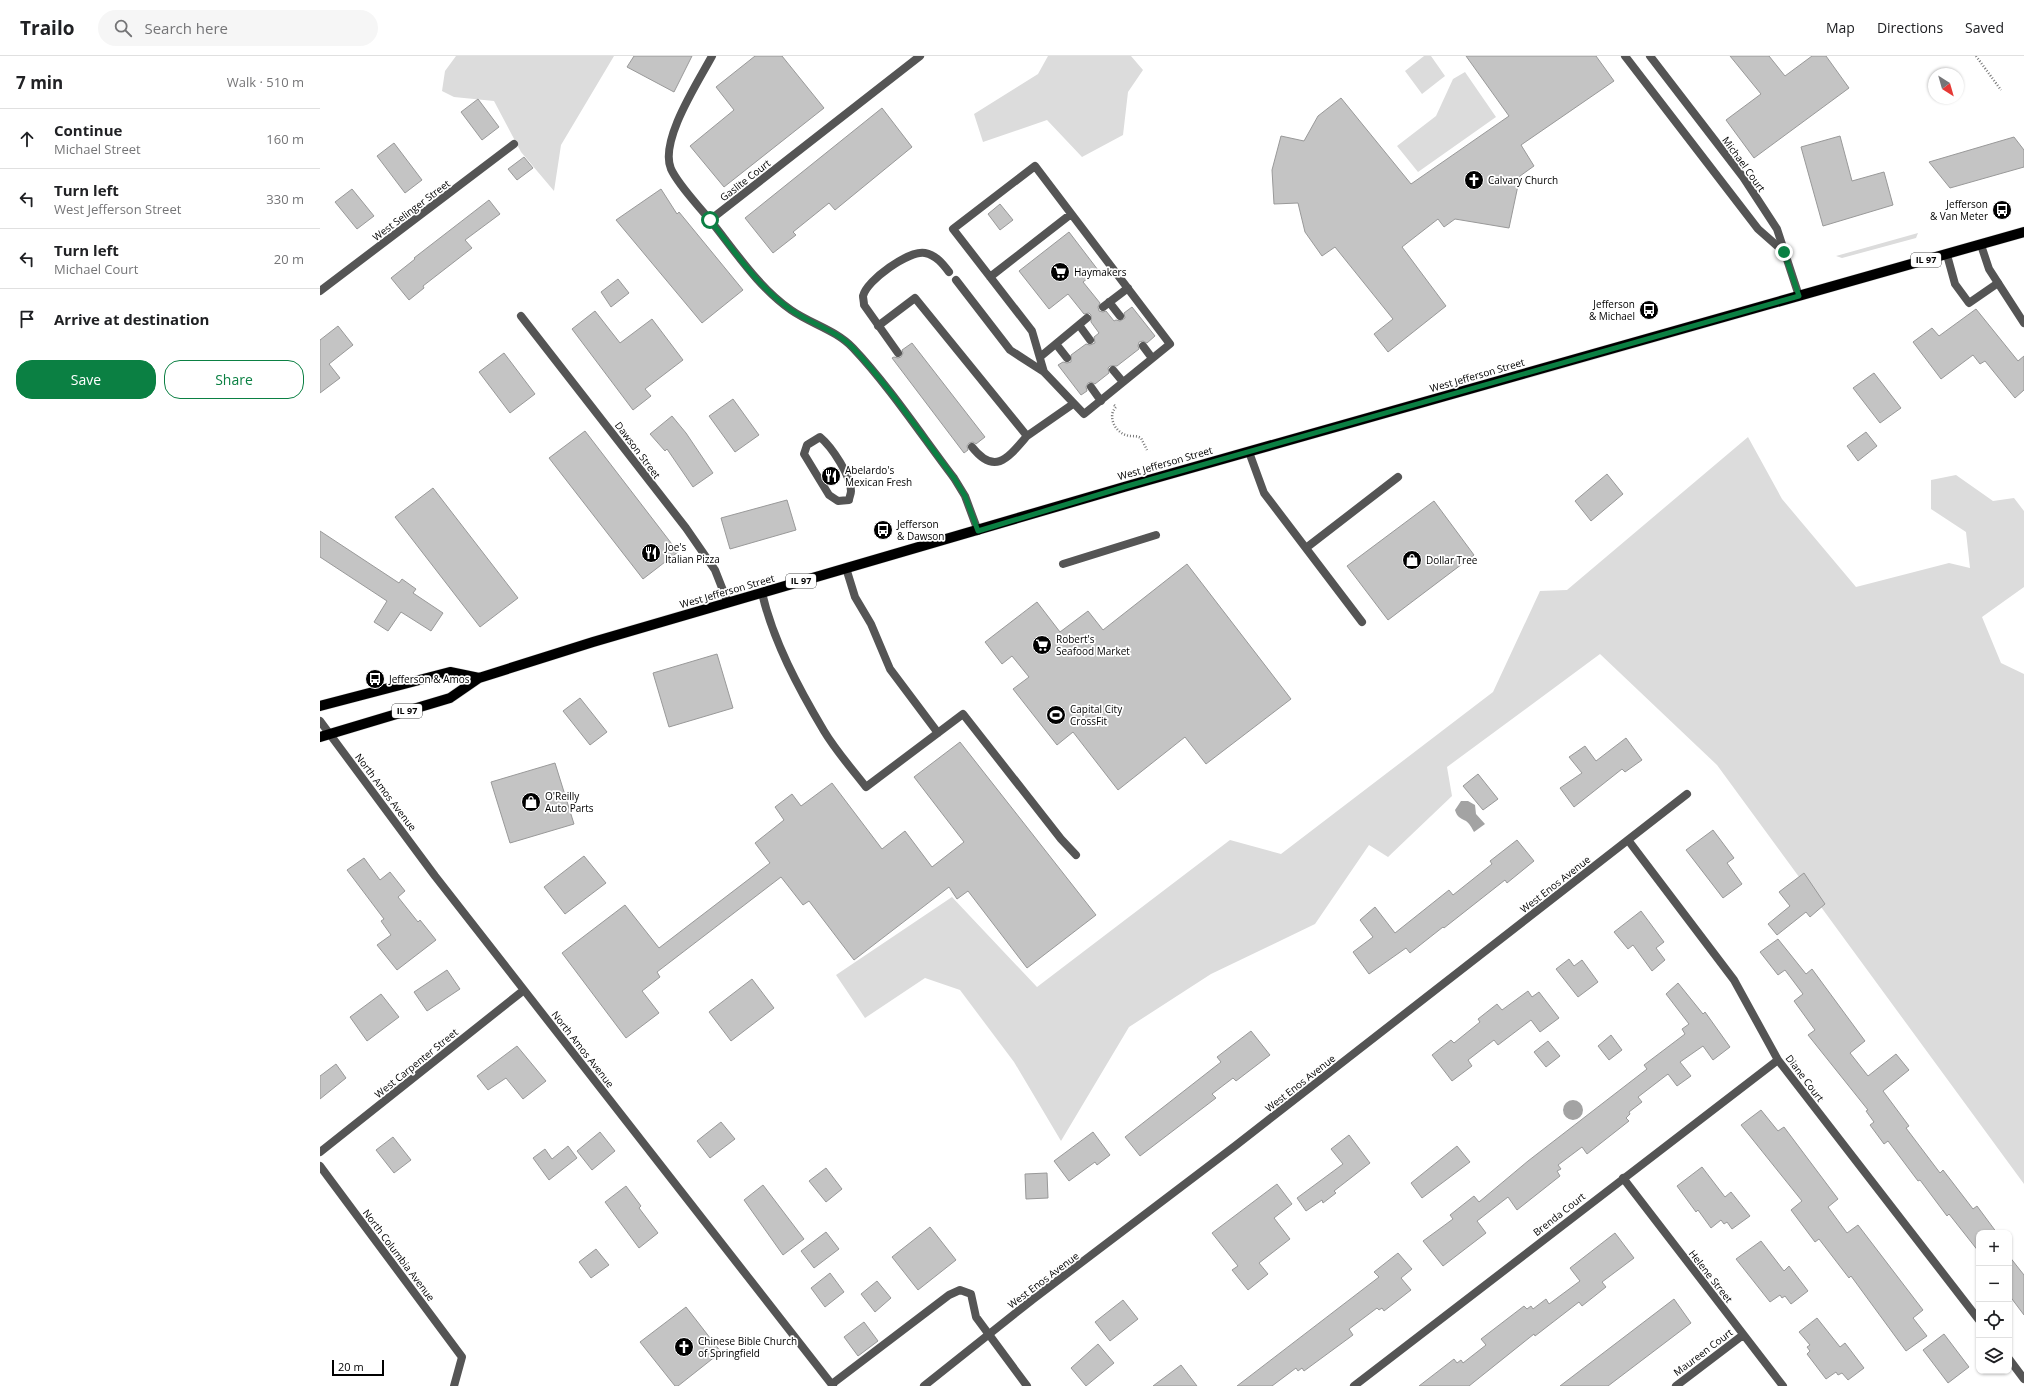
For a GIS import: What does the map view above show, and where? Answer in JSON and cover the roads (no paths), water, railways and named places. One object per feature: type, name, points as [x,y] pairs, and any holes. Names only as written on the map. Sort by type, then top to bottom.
[{"type":"main road","name":"West Jefferson Street","points":[[325,735],[450,698],[479,678],[593,642],[1249,452],[2024,232]]},
{"type":"main road","name":"IL 97","points":[[320,706],[450,672],[479,678]]},
{"type":"street","points":[[712,56],[672,133],[668,157],[671,169],[752,274],[780,300],[802,317],[836,334],[852,347],[872,369],[954,478],[965,496],[978,531]]},
{"type":"street","name":"Gaslite Court","points":[[710,220],[920,56]]},
{"type":"street","points":[[1625,56],[1758,229],[1784,252]]},
{"type":"street","name":"Michael Court","points":[[1650,56],[1743,177],[1777,229],[1799,296]]},
{"type":"street","name":"West Selinger Street","points":[[320,292],[514,144]]},
{"type":"street","points":[[956,280],[1010,350],[1044,372],[1084,414],[1170,344],[1035,166],[953,229],[1032,331],[1044,372]]},
{"type":"street","points":[[990,277],[1071,214]]},
{"type":"street","points":[[1981,245],[1989,270],[2024,323]]},
{"type":"street","points":[[898,353],[864,305],[863,295],[870,285],[906,256],[924,253],[938,259],[949,272]]},
{"type":"street","points":[[1947,255],[1956,284],[1969,303],[1998,283]]},
{"type":"street","points":[[1120,316],[1106,304],[1128,288]]},
{"type":"street","points":[[878,326],[915,298],[1027,436]]},
{"type":"street","name":"Dawson Street","points":[[522,316],[686,528],[715,570],[728,603]]},
{"type":"street","points":[[1040,357],[1087,318]]},
{"type":"street","points":[[1079,325],[1090,340]]},
{"type":"street","points":[[1056,344],[1067,358]]},
{"type":"street","points":[[1143,346],[1152,358]]},
{"type":"street","points":[[1113,370],[1123,382]]},
{"type":"street","points":[[1091,388],[1101,400]]},
{"type":"street","points":[[972,447],[980,457],[990,463],[999,461],[1010,456],[1027,436],[1073,404]]},
{"type":"street","points":[[820,437],[828,444],[846,474],[852,492],[848,500],[838,501],[829,495],[804,454],[807,445],[820,437]]},
{"type":"street","points":[[1249,452],[1264,494],[1362,622]]},
{"type":"street","points":[[1306,548],[1398,477]]},
{"type":"street","points":[[1063,564],[1156,535]]},
{"type":"street","points":[[846,568],[855,597],[871,624],[890,669],[938,732]]},
{"type":"street","points":[[762,593],[769,622],[798,684],[825,732],[866,787],[963,714],[1061,839],[1076,854]]},
{"type":"street","name":"North Amos Avenue","points":[[320,721],[325,735],[833,1385]]},
{"type":"street","name":"West Enos Avenue","points":[[924,1386],[990,1333],[1235,1146],[1687,794]]},
{"type":"street","name":"Diane Court","points":[[1628,840],[1734,980],[1757,1019],[1778,1060],[1976,1316]]},
{"type":"street","name":"West Carpenter Street","points":[[320,1152],[524,990]]},
{"type":"street","name":"Brenda Court","points":[[1354,1386],[1778,1060]]},
{"type":"street","name":"North Columbia Avenue","points":[[320,1166],[462,1357],[454,1386]]},
{"type":"street","name":"Helene Street","points":[[1623,1178],[1782,1386]]},
{"type":"street","points":[[833,1385],[949,1295],[960,1290],[971,1294],[976,1317],[990,1333],[1027,1386]]},
{"type":"street","name":"Maureen Court","points":[[1676,1386],[1743,1335]]},
{"type":"street","points":[[2012,1363],[2024,1379]]},
{"type":"place","name":"Calvary Church","points":[[1474,180]]},
{"type":"place","name":"Jefferson & Van Meter","points":[[2002,210]]},
{"type":"place","name":"Haymakers","points":[[1060,272]]},
{"type":"place","name":"Jefferson & Michael","points":[[1649,310]]},
{"type":"place","name":"Abelardo's Mexican Fresh","points":[[831,476]]},
{"type":"place","name":"Jefferson & Dawson","points":[[883,530]]},
{"type":"place","name":"Joe's Italian Pizza","points":[[651,553]]},
{"type":"place","name":"Dollar Tree","points":[[1412,560]]},
{"type":"place","name":"Robert's Seafood Market","points":[[1042,645]]},
{"type":"place","name":"Jefferson & Amos","points":[[375,679]]},
{"type":"place","name":"Capital City CrossFit","points":[[1056,715]]},
{"type":"place","name":"O'Reilly Auto Parts","points":[[531,802]]},
{"type":"place","name":"Chinese Bible Church of Springfield","points":[[684,1347]]}]
